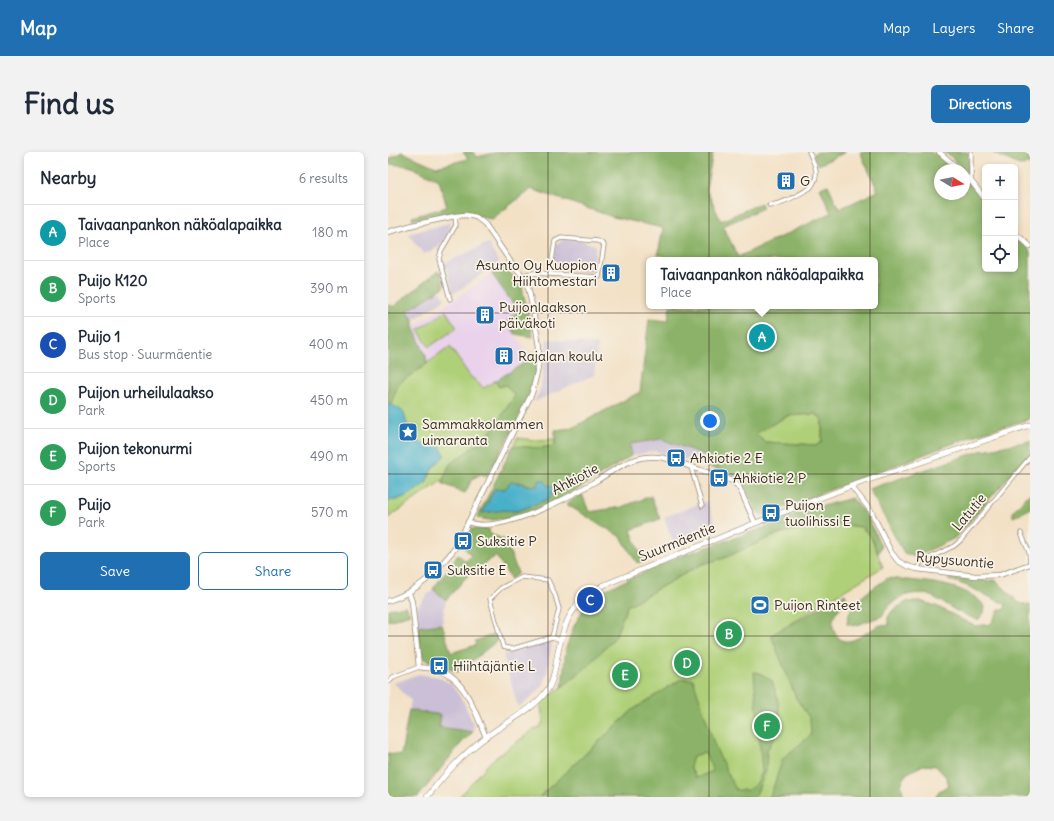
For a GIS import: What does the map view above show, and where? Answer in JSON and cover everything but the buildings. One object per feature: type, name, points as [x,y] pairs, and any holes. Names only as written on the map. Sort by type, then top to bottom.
[{"type":"main road","name":"Suurmäentie","points":[[427,797],[452,767],[486,737],[528,710],[542,698],[551,685],[561,640],[568,619],[583,598],[591,592],[604,585],[755,523],[851,486],[1030,425]]},
{"type":"street","points":[[769,205],[775,205],[807,190],[813,185],[817,176],[817,171],[809,152]]},
{"type":"street","points":[[939,152],[953,164]]},
{"type":"street","points":[[971,152],[971,181],[982,195]]},
{"type":"street","points":[[388,232],[456,216],[466,215],[476,217],[485,224],[510,261],[522,275],[528,287],[538,342],[538,368],[535,384],[520,420],[456,547],[427,580],[409,593],[388,601]]},
{"type":"street","points":[[450,299],[439,259],[441,251],[456,225],[456,216]]},
{"type":"street","points":[[1018,236],[1030,246]]},
{"type":"street","points":[[522,275],[533,273],[600,277],[604,245],[601,242],[561,238],[555,241],[550,274]]},
{"type":"street","name":"Ahkiotie","points":[[468,522],[480,524],[504,523],[565,499],[630,461],[646,457],[659,456],[732,481],[739,487],[755,523]]},
{"type":"street","name":"Latutie","points":[[917,569],[921,562],[954,546],[961,540],[1030,458]]},
{"type":"street","points":[[691,467],[702,506]]},
{"type":"street","name":"Rypysuontie","points":[[851,486],[871,511],[891,552],[900,562],[917,569],[976,576],[1000,575],[1030,563],[1029,552],[1021,534]]},
{"type":"street","points":[[552,637],[559,609],[555,595],[548,580],[522,577],[501,588],[490,599],[503,647],[512,648],[552,637],[561,640]]},
{"type":"street","points":[[409,593],[412,602],[419,667]]},
{"type":"street","points":[[388,682],[393,677],[419,667],[435,669],[445,673],[456,680],[468,696],[486,737]]},
{"type":"shaded area","points":[[449,223],[451,229],[439,247],[424,254],[408,234]]},
{"type":"shaded area","points":[[567,237],[596,245],[593,271],[556,270],[554,267],[556,244]]},
{"type":"shaded area","points":[[488,243],[499,263],[453,294],[445,263]]},
{"type":"shaded area","points":[[492,274],[518,311],[507,321],[531,359],[484,388],[470,376],[450,347],[427,364],[426,356],[413,327]]},
{"type":"shaded area","points":[[439,290],[445,299],[413,320],[407,311]]},
{"type":"shaded area","points":[[547,339],[598,345],[594,375],[534,402],[541,388]]},
{"type":"shaded area","points":[[661,439],[705,455],[706,466],[676,456],[654,451],[631,456],[629,444]]},
{"type":"shaded area","points":[[707,501],[718,530],[675,548],[664,517]]},
{"type":"shaded area","points":[[433,589],[446,600],[442,624],[418,627],[416,608]]},
{"type":"shaded area","points":[[552,640],[547,673],[541,688],[518,707],[503,655]]},
{"type":"shaded area","points":[[419,674],[438,677],[451,684],[464,703],[474,726],[473,732],[439,727],[440,715],[409,710],[411,701],[394,683]]},
{"type":"green space","points":[[402,152],[436,167],[468,159],[463,152],[473,152],[477,157],[498,152],[713,152],[706,189],[721,221],[761,203],[763,208],[723,226],[738,257],[666,257],[663,255],[658,255],[663,228],[613,217],[531,189],[492,219],[467,213],[451,213],[413,220],[412,217],[447,207],[439,180],[409,166],[388,164],[388,160]]},
{"type":"green space","points":[[818,152],[846,152],[818,165],[813,154]]},
{"type":"green space","points":[[860,152],[930,152],[941,157],[949,164],[934,164],[934,200],[970,200],[970,185],[982,199],[982,272],[1018,272],[1018,239],[1030,251],[1030,419],[978,434],[764,515],[758,513],[742,483],[727,473],[706,466],[705,455],[661,439],[630,444],[631,456],[562,499],[512,519],[489,520],[477,518],[513,446],[539,448],[555,446],[555,430],[572,428],[640,392],[649,319],[668,321],[670,309],[878,309],[878,257],[738,257],[831,213],[820,188],[828,185],[839,209],[878,191]],"holes":[[[815,414],[822,420],[822,442],[817,445],[765,442],[755,434],[787,416]],[[540,480],[548,486],[557,486],[545,498],[526,508],[515,511],[504,510],[487,512],[491,496],[495,489],[505,489],[510,483],[519,482],[537,486]]]},
{"type":"green space","points":[[943,152],[968,152],[969,164],[958,164],[949,155]]},
{"type":"green space","points":[[991,152],[1030,152],[1030,164],[1017,164]]},
{"type":"green space","points":[[504,266],[522,287],[533,337],[515,334],[507,321],[518,311],[492,274]]},
{"type":"green space","points":[[438,271],[441,275],[444,287],[407,311],[413,320],[413,327],[426,356],[427,364],[399,383],[391,404],[388,405],[388,306],[390,304],[393,307]]},
{"type":"green space","points":[[446,311],[457,328],[429,347],[418,330]]},
{"type":"green space","points":[[450,347],[470,376],[484,388],[495,381],[499,387],[506,385],[515,396],[487,437],[450,464],[443,480],[388,518],[388,501],[396,500],[409,495],[426,483],[432,469],[445,455],[422,443],[403,443],[401,438],[407,425],[388,405],[388,366],[399,383]]},
{"type":"green space","points":[[536,352],[537,365],[528,397],[511,433],[487,476],[481,474],[472,479],[465,493],[443,484],[443,480],[450,464],[487,437],[515,396],[506,385],[499,387],[495,381],[531,359],[529,355]]},
{"type":"green space","points":[[815,414],[822,420],[822,442],[817,445],[765,442],[755,434],[787,416]]},
{"type":"green space","points":[[517,438],[536,440],[555,439],[555,446],[539,448],[513,446]]},
{"type":"green space","points":[[1030,441],[1030,453],[955,538],[915,557],[904,553],[869,489],[983,450]]},
{"type":"green space","points":[[1030,493],[1030,509],[1013,517],[1013,511]]},
{"type":"green space","points":[[582,494],[589,512],[622,507],[651,496],[660,519],[631,530],[643,561],[637,563],[621,537],[566,504]]},
{"type":"green space","points":[[852,498],[867,516],[881,546],[878,554],[870,535],[861,527],[839,524],[818,525],[778,534],[724,558],[702,564],[627,606],[615,637],[589,665],[562,687],[566,648],[574,626],[583,610],[600,592],[678,557],[767,527],[811,507],[819,507]]},
{"type":"green space","points":[[839,524],[861,527],[870,535],[883,567],[789,624],[935,743],[879,797],[549,797],[687,679],[681,679],[634,709],[539,797],[459,797],[491,761],[533,730],[540,727],[543,721],[540,701],[562,687],[615,637],[627,606],[702,564],[724,558],[778,534],[818,525]]},
{"type":"green space","points":[[471,529],[489,529],[490,534],[505,540],[518,573],[511,579],[496,556],[470,573],[446,600],[433,589],[458,555],[466,561],[471,556],[463,546]]},
{"type":"green space","points":[[953,577],[982,581],[996,580],[1019,603],[1030,605],[1030,797],[936,797],[939,791],[949,785],[946,777],[936,766],[923,765],[906,774],[901,785],[904,797],[770,797],[783,758],[811,735],[810,719],[796,698],[771,635],[845,594],[847,600],[838,610],[833,621],[834,630],[838,637],[844,641],[856,639],[875,627],[881,625],[888,626],[888,617],[892,611],[906,602],[920,601],[936,606],[975,626],[991,624],[999,610],[1004,610],[1006,604],[963,584],[948,580]]},
{"type":"green space","points":[[888,578],[927,582],[953,587],[976,598],[985,606],[984,613],[978,620],[955,610],[931,596],[919,593],[900,598],[889,607],[882,616],[854,626],[847,624],[852,609],[856,603],[868,592]]},
{"type":"green space","points":[[406,606],[410,614],[388,621],[388,609]]},
{"type":"green space","points":[[442,624],[451,653],[476,645],[475,641],[496,634],[498,640],[458,672],[422,658],[418,627]]},
{"type":"green space","points":[[754,672],[760,673],[772,681],[777,696],[780,715],[777,733],[767,750],[766,771],[755,797],[539,797],[634,709],[681,679],[693,679],[716,749],[736,790],[748,790],[757,783],[762,772]],"holes":[[[705,753],[713,771],[696,778],[690,767],[693,756]]]},
{"type":"green space","points":[[409,710],[441,715],[439,727],[473,732],[463,741],[418,797],[388,797],[388,753],[401,755]]},
{"type":"sand","name":"Sammakkolammen uimaranta","points":[[407,425],[414,426],[410,443],[403,443],[401,438]]},
{"type":"water","points":[[391,404],[404,412],[407,425],[401,438],[403,443],[439,445],[445,455],[432,469],[426,483],[409,495],[396,500],[388,501],[388,405]]},
{"type":"water","points":[[540,480],[544,480],[548,486],[557,486],[551,492],[551,497],[546,500],[517,511],[504,510],[482,513],[495,489],[505,489],[511,482],[537,486]]},
{"type":"place","name":"G","points":[[786,181]]},
{"type":"place","name":"Asunto Oy Kuopion Hiihtomestari","points":[[611,273]]},
{"type":"place","name":"Puijonlaakson päiväkoti","points":[[485,315]]},
{"type":"place","name":"Taivaanpankon näköalapaikka","points":[[762,337]]},
{"type":"place","name":"Rajalan koulu","points":[[504,356]]},
{"type":"place","name":"Sammakkolammen uimaranta","points":[[408,432]]},
{"type":"place","name":"Ahkiotie 2 E","points":[[676,458]]},
{"type":"place","name":"Ahkiotie 2 P","points":[[719,478]]},
{"type":"place","name":"Puijon tuolihissi E","points":[[771,513]]},
{"type":"place","name":"Suksitie P","points":[[463,541]]},
{"type":"place","name":"Suksitie E","points":[[433,570]]},
{"type":"place","name":"Puijo 1","points":[[590,600]]},
{"type":"place","name":"Puijon Rinteet","points":[[760,605]]},
{"type":"place","name":"Puijo K120","points":[[729,634]]},
{"type":"place","name":"Puijon urheilulaakso","points":[[687,663]]},
{"type":"place","name":"Hiihtäjäntie L","points":[[439,666]]},
{"type":"place","name":"Puijon tekonurmi","points":[[625,675]]},
{"type":"place","name":"Puijo","points":[[767,726]]}]
